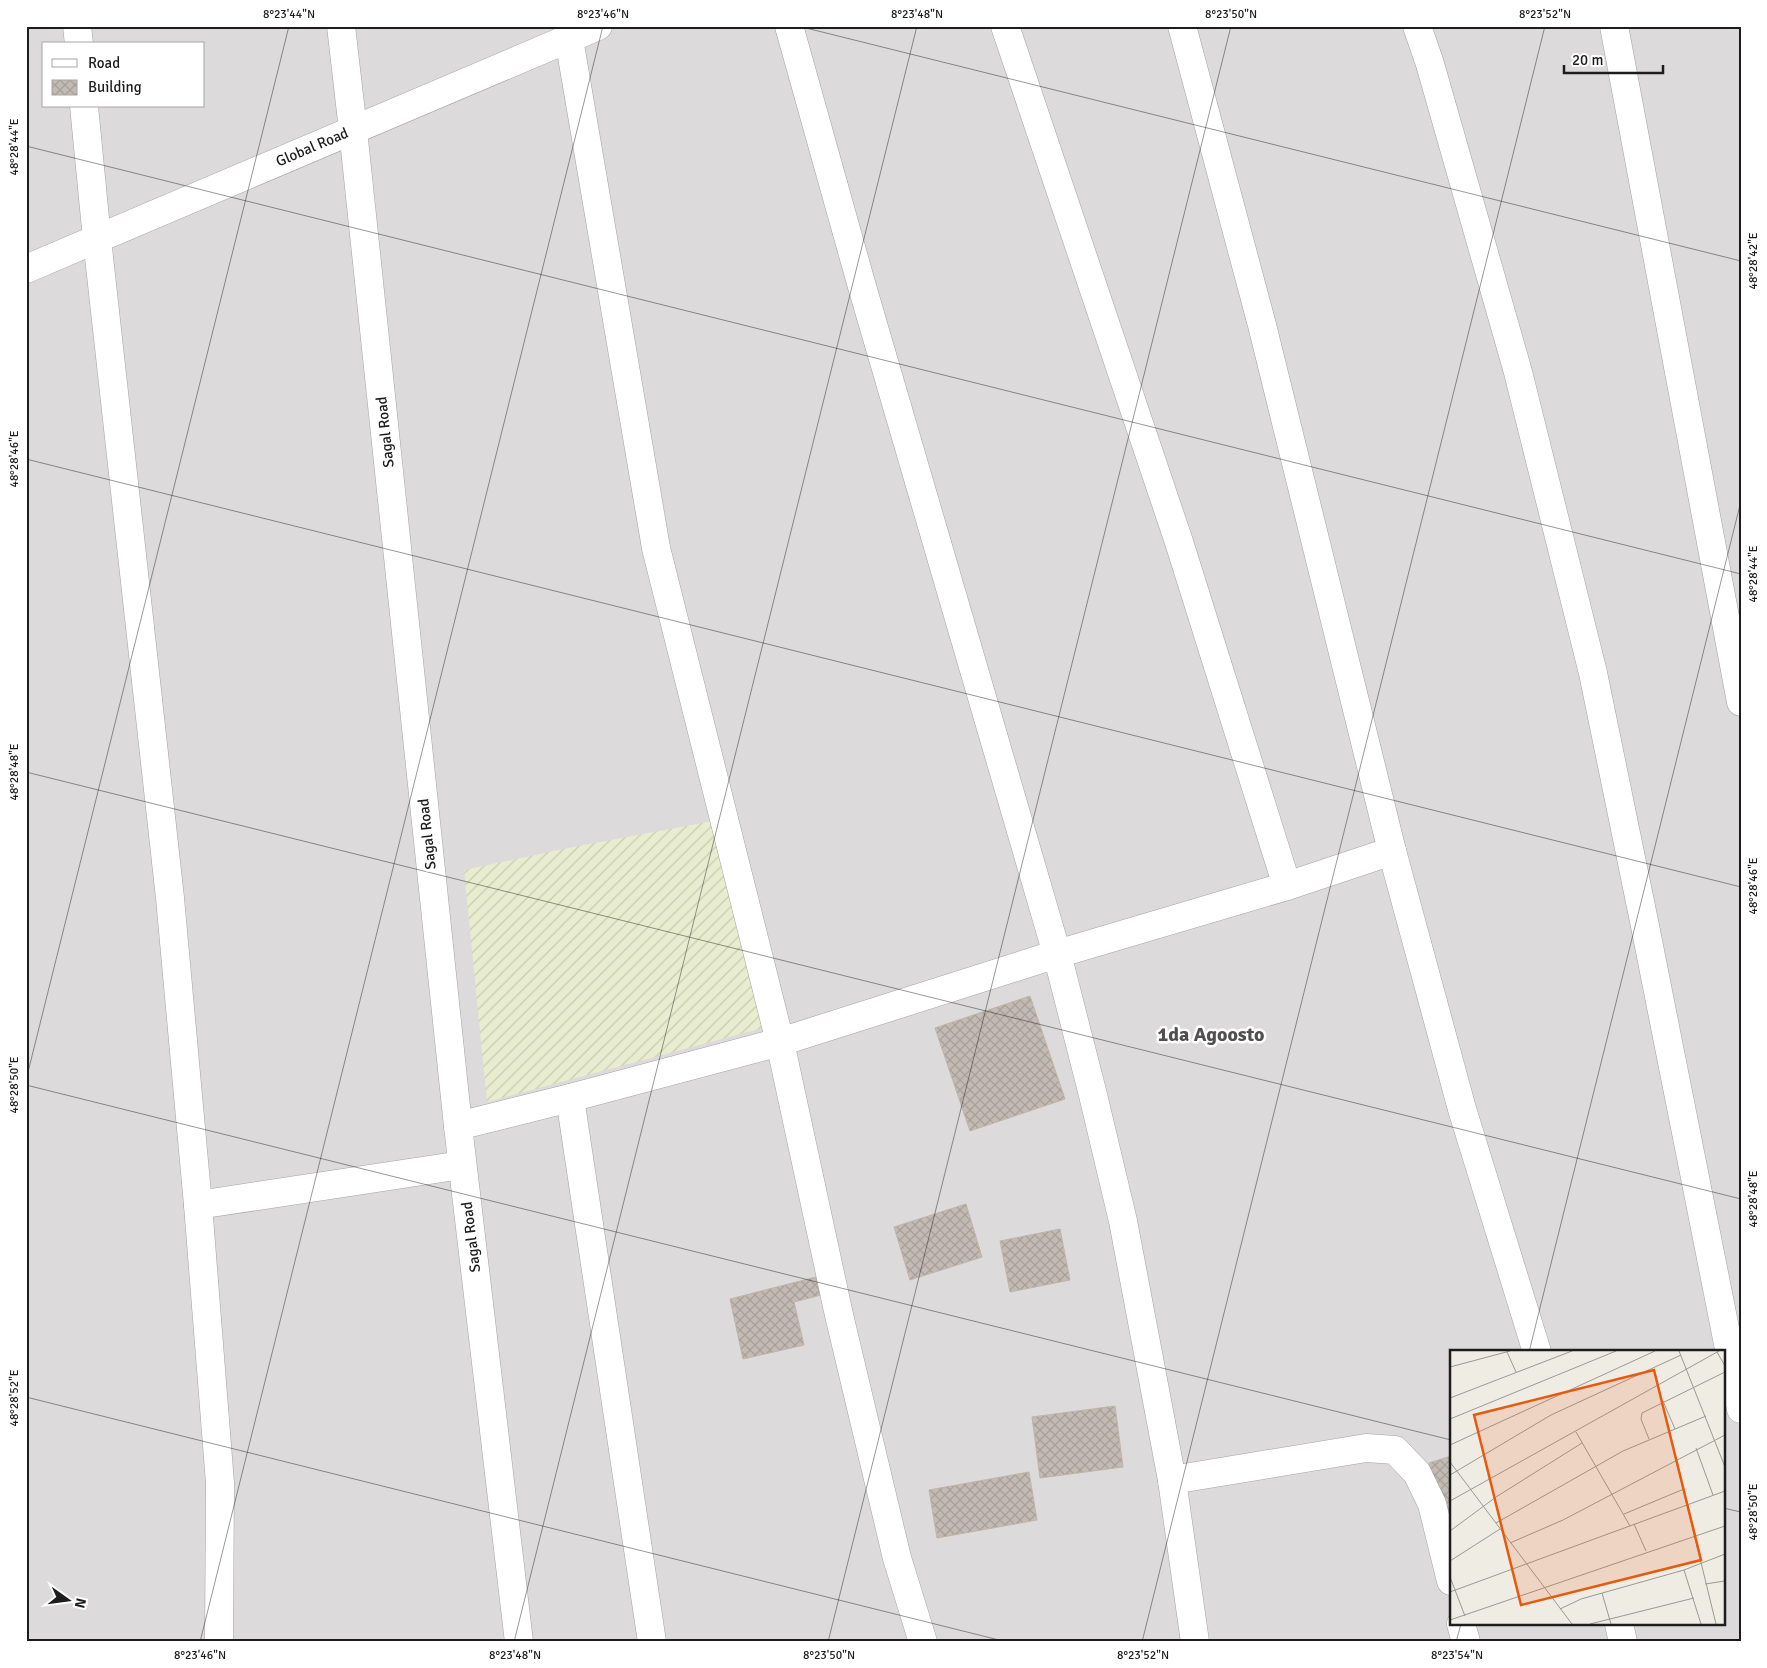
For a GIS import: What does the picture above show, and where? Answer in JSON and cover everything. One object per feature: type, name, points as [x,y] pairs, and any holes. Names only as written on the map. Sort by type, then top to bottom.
[{"type":"street","points":[[77,26],[78,42]]},
{"type":"street","name":"Sagal Road","points":[[341,26],[462,1165],[519,1642]]},
{"type":"street","name":"Global Road","points":[[26,268],[598,26]]},
{"type":"street","points":[[788,26],[863,292],[1056,954],[1093,1095],[1124,1221],[1172,1480],[1195,1642]]},
{"type":"street","points":[[1005,26],[1179,542],[1287,886]]},
{"type":"street","points":[[1182,26],[1262,325],[1392,851],[1462,1109],[1536,1350]]},
{"type":"street","points":[[1417,26],[1430,64],[1518,372],[1593,673],[1741,1409]]},
{"type":"street","points":[[1614,26],[1741,702]]},
{"type":"street","points":[[569,39],[656,548],[780,1042],[839,1315],[897,1558],[923,1642]]},
{"type":"street","points":[[84,108],[96,239],[170,898],[198,1205],[220,1483],[220,1642]]},
{"type":"street","points":[[458,1126],[780,1042],[1056,954],[1287,886],[1392,851]]},
{"type":"street","points":[[570,1098],[652,1642]]},
{"type":"street","points":[[198,1205],[462,1165]]},
{"type":"street","points":[[1172,1480],[1366,1448],[1395,1450],[1417,1473],[1432,1504],[1450,1577]]},
{"type":"street","points":[[1462,1626],[1466,1642]]},
{"type":"street","points":[[1619,1626],[1623,1642]]},
{"type":"shaded area","points":[[26,26],[1741,26],[1741,1642],[26,1642]]},
{"type":"green space","points":[[713,821],[763,1028],[487,1102],[464,870],[573,847]]},
{"type":"building","points":[[1030,996],[1065,1099],[970,1131],[935,1028]]},
{"type":"building","points":[[966,1204],[982,1257],[910,1280],[894,1227]]},
{"type":"building","points":[[1060,1229],[1070,1280],[1010,1292],[1000,1241]]},
{"type":"building","points":[[816,1277],[821,1295],[794,1302],[804,1345],[743,1359],[730,1299]]},
{"type":"building","points":[[1115,1406],[1123,1467],[1040,1478],[1032,1417]]},
{"type":"building","points":[[1450,1456],[1449,1524],[1429,1463]]},
{"type":"building","points":[[1029,1472],[1037,1520],[937,1538],[929,1490]]},
{"type":"district","name":"1da Agoosto","points":[[1211,1034]]}]
